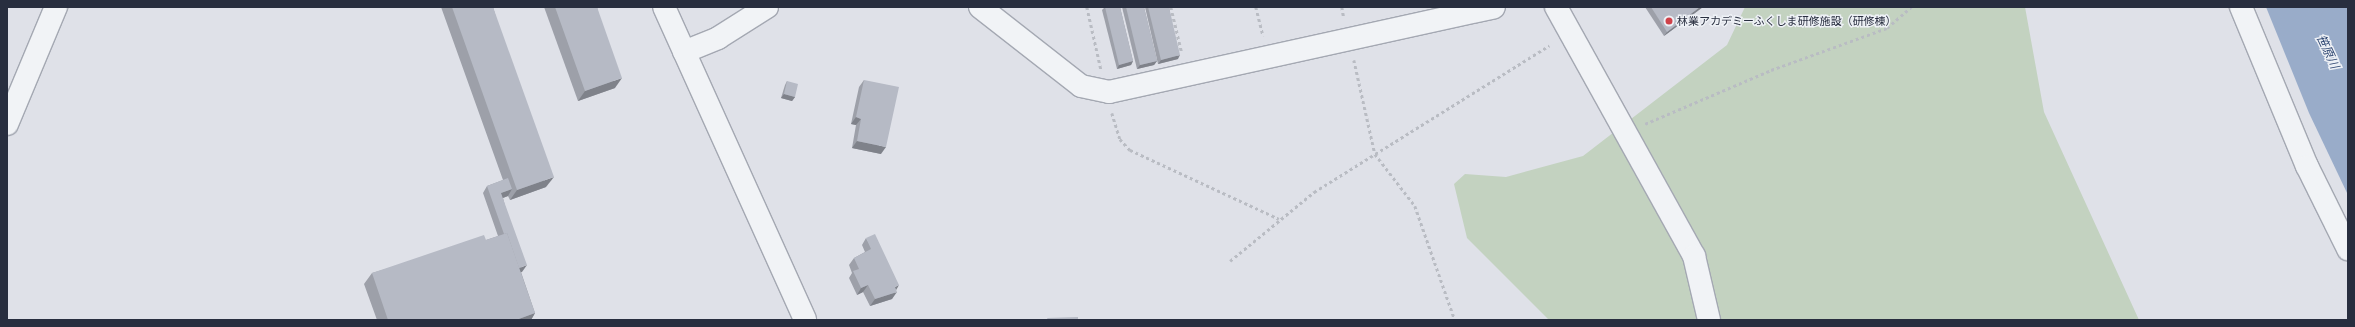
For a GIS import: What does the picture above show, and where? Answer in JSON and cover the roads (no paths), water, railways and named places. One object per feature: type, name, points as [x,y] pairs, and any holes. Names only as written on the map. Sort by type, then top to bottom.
[{"type":"street","points":[[7,124],[20,85],[56,7]]},
{"type":"street","points":[[664,7],[805,320]]},
{"type":"street","points":[[684,52],[718,38],[767,7]]},
{"type":"street","points":[[980,7],[1081,86],[1107,92],[1188,77],[1494,7]]},
{"type":"street","points":[[1556,7],[1694,256],[1709,320]]},
{"type":"street","points":[[2242,7],[2307,166],[2348,249]]},
{"type":"water","name":"笹原川","points":[[2266,7],[2348,7],[2348,195],[2309,113]]},
{"type":"place","name":"林業アカデミーふくしま研修施設（研修棟）","points":[[1669,21]]}]
